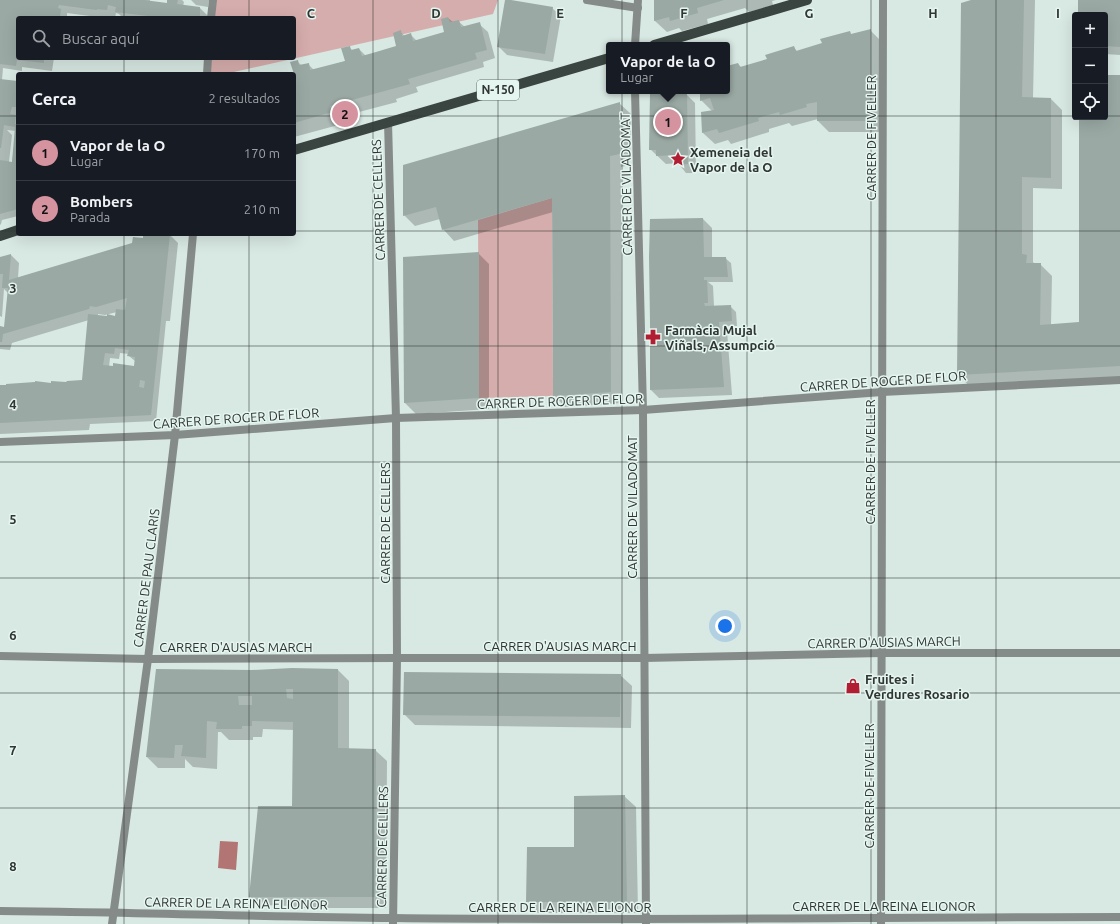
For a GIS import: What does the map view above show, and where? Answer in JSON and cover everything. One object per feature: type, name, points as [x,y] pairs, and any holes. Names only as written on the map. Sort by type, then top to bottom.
[{"type":"main road","points":[[664,42],[807,0]]},
{"type":"main road","name":"N-150","points":[[296,149],[606,59]]},
{"type":"main road","points":[[0,236],[16,231]]},
{"type":"street","points":[[212,16],[213,0]]},
{"type":"street","points":[[587,0],[638,4],[635,42]]},
{"type":"street","name":"CARRER DE FIVELLER","points":[[881,921],[883,0]]},
{"type":"street","points":[[207,72],[208,60]]},
{"type":"street","name":"CARRER DE VILADOMAT","points":[[635,94],[643,410],[646,922]]},
{"type":"street","name":"CARRER DE CELLERS","points":[[388,122],[396,418],[397,658],[393,921]]},
{"type":"street","name":"CARRER DE PAU CLARIS","points":[[112,924],[148,659],[175,435],[193,236]]},
{"type":"street","name":"CARRER DE ROGER DE FLOR","points":[[0,442],[175,435],[396,418],[643,410],[882,392],[1120,380]]},
{"type":"street","name":"CARRER D'AUSIAS MARCH","points":[[0,656],[148,659],[644,658],[882,653],[1120,653]]},
{"type":"street","name":"CARRER DE LA REINA ELIONOR","points":[[0,911],[113,912],[393,921],[881,921],[1120,917]]},
{"type":"shaded area","points":[[213,0],[498,0],[493,14],[296,58],[296,16],[211,16]]},
{"type":"shaded area","points":[[208,60],[288,60],[234,72],[207,72]]},
{"type":"shaded area","points":[[552,198],[553,396],[479,398],[478,220]]},
{"type":"shaded area","points":[[220,841],[238,842],[236,870],[218,868]]},
{"type":"building","points":[[0,0],[144,0],[167,3],[167,0],[178,0],[177,4],[200,7],[200,16],[148,16],[115,12],[116,7],[108,5],[107,10],[97,10],[59,5],[58,8],[61,9],[60,16],[16,16],[16,66],[0,64]]},
{"type":"building","points":[[505,0],[553,7],[545,54],[497,47]]},
{"type":"building","points":[[654,0],[724,0],[697,8],[698,13],[670,21],[669,17],[654,21]]},
{"type":"building","points":[[971,0],[1024,0],[1022,97],[1051,98],[1051,178],[1022,177],[1022,254],[1027,255],[1026,263],[1041,263],[1040,325],[1079,322],[1079,120],[1108,120],[1108,75],[1120,75],[1120,366],[957,375],[961,3]]},
{"type":"building","points":[[1078,0],[1120,0],[1120,47],[1108,46],[1108,12],[1078,12]]},
{"type":"building","points":[[448,17],[450,22],[459,20],[461,27],[480,22],[487,50],[475,53],[477,59],[408,79],[410,84],[330,106],[332,112],[296,122],[296,72],[293,72],[290,62],[298,60],[299,65],[309,63],[310,70],[345,61],[341,48],[350,46],[351,50],[359,48],[362,56],[376,52],[396,46],[393,33],[401,30],[402,36],[411,33],[413,41],[444,32],[441,19]]},
{"type":"building","points":[[871,29],[871,121],[817,121],[817,102],[806,104],[807,107],[780,115],[779,112],[758,118],[759,121],[719,133],[717,129],[702,133],[701,112],[714,110],[710,98],[700,101],[700,94],[730,94],[730,65],[738,63],[740,67],[767,59],[765,55],[794,46],[796,51],[822,43],[820,39],[850,31],[851,34]]},
{"type":"building","points":[[17,60],[44,60],[44,63]]},
{"type":"building","points":[[0,79],[16,81],[16,107],[12,107],[10,114],[16,115],[16,210],[0,214],[0,160],[12,162],[15,127],[4,125],[0,148]]},
{"type":"building","points":[[650,94],[687,94],[688,164],[677,165],[677,155],[656,156],[656,150],[649,150]]},
{"type":"building","points":[[620,102],[620,154],[610,156],[611,392],[553,396],[552,198],[442,230],[436,207],[403,216],[403,165]]},
{"type":"building","points":[[703,218],[704,257],[726,257],[728,277],[704,277],[704,280],[707,280],[708,303],[704,303],[705,306],[731,305],[732,321],[719,322],[724,387],[650,390],[650,219]]},
{"type":"building","points":[[143,236],[170,236],[151,415],[0,423],[0,385],[35,381],[51,383],[51,381],[66,382],[82,380],[88,314],[107,316],[107,314],[115,316],[116,309],[125,310],[127,298],[96,307],[90,306],[89,309],[3,334],[2,342],[0,342],[0,326],[4,327],[8,288],[2,288],[3,274],[0,274],[0,257],[11,254],[9,280],[132,243],[133,237],[143,238]],"holes":[[[115,348],[129,350],[127,356],[135,357],[134,366],[113,363],[113,366],[103,365],[105,353],[114,354]],[[140,380],[145,381],[144,388],[139,387]]]},
{"type":"building","points":[[479,252],[479,398],[404,403],[403,257]]},
{"type":"building","points":[[292,668],[338,669],[338,748],[376,749],[375,897],[249,897],[258,806],[292,806],[293,722],[252,721],[252,726],[242,726],[242,729],[216,729],[217,722],[207,721],[206,758],[181,756],[183,745],[175,745],[174,758],[146,757],[156,669],[252,670]],"holes":[[[286,689],[293,689],[293,699],[287,698]],[[238,696],[252,696],[252,705],[239,705]]]},
{"type":"building","points":[[404,672],[621,674],[620,717],[403,715]]},
{"type":"building","points":[[625,795],[627,902],[526,902],[527,847],[574,847],[574,796]]},
{"type":"place","name":"Bombers","points":[[345,114]]},
{"type":"place","name":"Vapor de la O","points":[[668,122]]},
{"type":"place","name":"Xemeneia del Vapor de la O","points":[[678,159]]},
{"type":"place","name":"Farmàcia Mujal Viñals, Assumpció","points":[[653,337]]},
{"type":"place","name":"Fruites i Verdures Rosario","points":[[853,686]]}]
